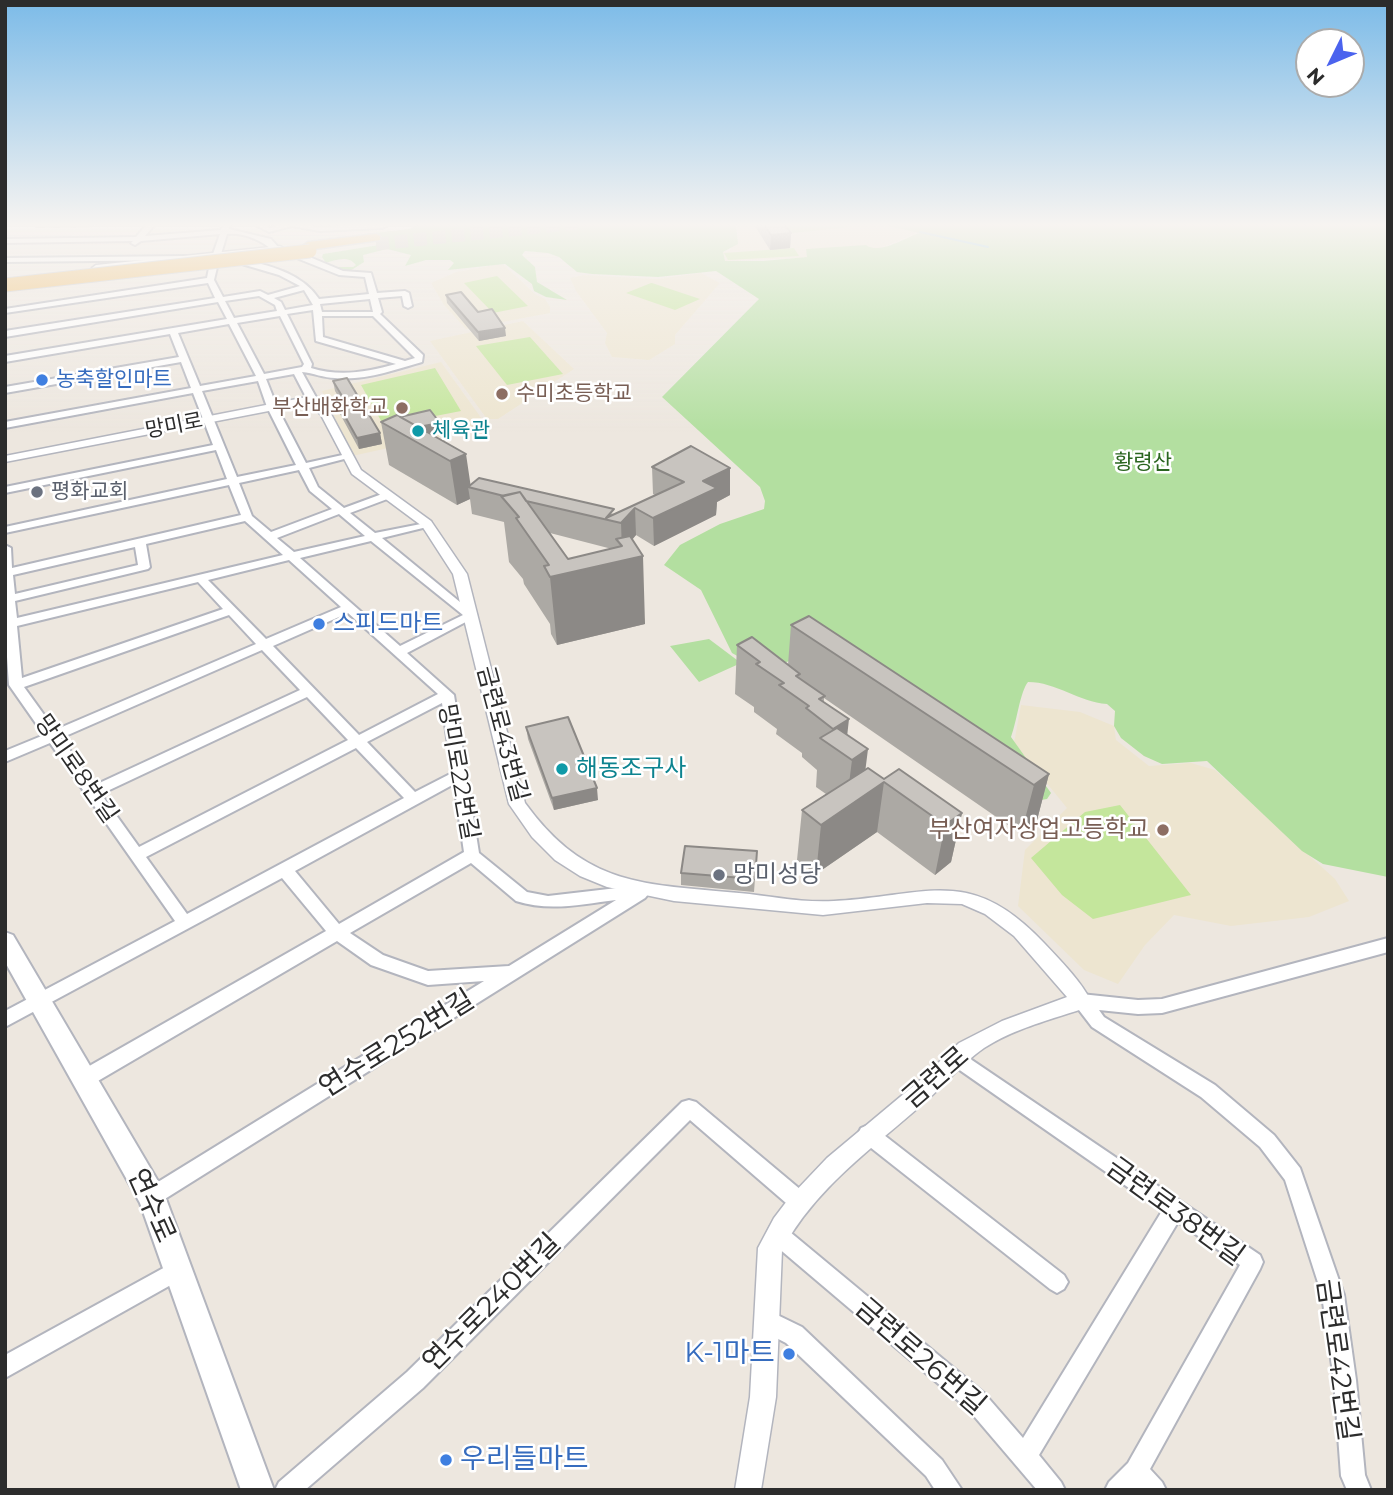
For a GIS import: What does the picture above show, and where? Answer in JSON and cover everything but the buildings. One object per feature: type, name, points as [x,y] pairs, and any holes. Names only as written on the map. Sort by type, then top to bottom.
[{"type":"main road","name":"연수로","points":[[5,941],[152,1197],[251,1486]]},
{"type":"street","points":[[5,311],[124,293],[136,336]]},
{"type":"street","points":[[217,293],[314,489],[471,615],[398,652]]},
{"type":"street","points":[[5,359],[173,330],[190,315],[221,299],[276,293]]},
{"type":"street","points":[[309,293],[316,308],[319,339],[404,364]]},
{"type":"street","points":[[372,293],[378,312],[374,314]]},
{"type":"street","points":[[5,334],[89,320],[131,317],[190,315],[233,320],[405,293],[408,306]]},
{"type":"street","points":[[264,295],[278,304],[309,364],[302,370]]},
{"type":"street","points":[[81,299],[89,320]]},
{"type":"street","points":[[43,305],[46,327]]},
{"type":"street","points":[[5,425],[302,370],[323,376],[355,377],[419,360],[420,357],[374,314],[316,308]]},
{"type":"street","points":[[27,330],[28,355]]},
{"type":"street","name":"망미로22번길","points":[[173,330],[247,517],[447,695],[472,855],[522,897],[548,902],[643,891]]},
{"type":"street","points":[[5,390],[185,359]]},
{"type":"street","points":[[302,370],[312,399],[326,414],[356,472],[427,524]]},
{"type":"street","name":"망미로","points":[[5,459],[312,399]]},
{"type":"street","points":[[5,490],[218,447]]},
{"type":"street","points":[[5,530],[347,457]]},
{"type":"street","points":[[269,537],[386,496]]},
{"type":"street","points":[[7,573],[247,517]]},
{"type":"street","points":[[8,624],[427,524]]},
{"type":"street","name":"금련로43번길","points":[[427,524],[460,574],[517,804],[531,828],[555,852],[582,869],[643,891],[833,908],[959,896],[980,902],[1011,925],[1060,970],[1081,1001]]},
{"type":"street","points":[[9,599],[144,567],[140,542]]},
{"type":"street","points":[[5,548],[8,624],[16,685],[230,611]]},
{"type":"street","points":[[200,578],[307,692],[414,799]]},
{"type":"street","points":[[5,757],[349,608]]},
{"type":"street","name":"망미로8번길","points":[[16,685],[185,923]]},
{"type":"street","points":[[92,792],[307,692]]},
{"type":"street","points":[[137,855],[447,695]]},
{"type":"street","points":[[5,1020],[461,774]]},
{"type":"street","points":[[85,1079],[472,855]]},
{"type":"street","points":[[284,869],[337,933],[377,960],[428,978],[513,972]]},
{"type":"street","name":"연수로252번길","points":[[152,1197],[643,891]]},
{"type":"street","name":"금련로","points":[[748,1490],[763,1397],[770,1248],[800,1202],[868,1134],[919,1096],[957,1058],[986,1037],[1081,1001],[1139,1007],[1162,1006],[1388,944]]},
{"type":"street","name":"금련로42번길","points":[[1081,1001],[1098,1022],[1208,1091],[1266,1141],[1293,1175],[1333,1296],[1345,1380],[1353,1476],[1359,1490]]},
{"type":"street","name":"금련로38번길","points":[[957,1058],[1253,1262],[1136,1471]]},
{"type":"street","name":"연수로240번길","points":[[290,1489],[415,1380],[689,1108],[800,1202]]},
{"type":"street","points":[[868,1134],[1056,1282]]},
{"type":"street","points":[[1025,1456],[1175,1209]]},
{"type":"street","name":"금련로26번길","points":[[777,1234],[975,1402],[1053,1490]]},
{"type":"street","points":[[5,1367],[178,1270]]},
{"type":"street","points":[[767,1321],[794,1335],[934,1468],[950,1490]]},
{"type":"street","points":[[1117,1490],[1136,1471],[1154,1490]]},
{"type":"shaded area","points":[[437,293],[534,293],[545,299],[550,313],[466,329]]},
{"type":"shaded area","points":[[577,293],[712,293],[675,335],[675,344],[649,360],[612,357],[605,343],[607,333]]},
{"type":"shaded area","name":"수미초등학교","points":[[523,321],[574,369],[498,419],[487,419],[430,341]]},
{"type":"shaded area","name":"부산배화학교","points":[[441,362],[487,426],[352,456],[322,391]]},
{"type":"shaded area","name":"부산여자상업고등학교","points":[[1021,705],[1080,712],[1114,726],[1116,740],[1149,766],[1191,763],[1215,770],[1335,879],[1349,901],[1309,917],[1231,926],[1174,915],[1145,945],[1118,984],[1084,970],[1018,906],[1025,850],[1067,808],[1014,743]]},
{"type":"green space","points":[[473,293],[514,293],[528,306],[493,313]]},
{"type":"green space","name":"황령산","points":[[538,293],[555,293],[567,300]]},
{"type":"green space","points":[[626,293],[681,293],[700,299],[675,310]]},
{"type":"green space","name":"황령산","points":[[749,293],[1388,293],[1388,877],[1323,864],[1302,851],[1207,761],[1162,764],[1144,756],[1121,738],[1114,726],[1115,711],[1107,704],[1087,700],[1048,685],[1028,682],[1011,737],[1051,793],[1047,799],[1035,801],[816,648],[766,672],[732,653],[701,590],[664,565],[680,545],[720,524],[764,509],[765,501],[760,487],[662,397],[759,299]]},
{"type":"green space","points":[[530,337],[563,374],[507,385],[476,346]]},
{"type":"green space","points":[[435,368],[461,411],[384,426],[361,385]]},
{"type":"green space","points":[[709,639],[741,663],[699,682],[670,646]]},
{"type":"green space","points":[[1120,805],[1191,895],[1093,919],[1062,895],[1031,858],[1085,812]]},
{"type":"place","name":"농축할인마트","points":[[42,380]]},
{"type":"place","name":"수미초등학교","points":[[502,394]]},
{"type":"place","name":"부산배화학교","points":[[402,408]]},
{"type":"place","name":"체육관","points":[[418,431]]},
{"type":"place","name":"평화교회","points":[[37,492]]},
{"type":"place","name":"스피드마트","points":[[319,624]]},
{"type":"place","name":"해동조구사","points":[[562,769]]},
{"type":"place","name":"부산여자상업고등학교","points":[[1163,830]]},
{"type":"place","name":"망미성당","points":[[719,875]]},
{"type":"place","name":"K-1마트","points":[[789,1354]]},
{"type":"place","name":"우리들마트","points":[[446,1460]]}]
